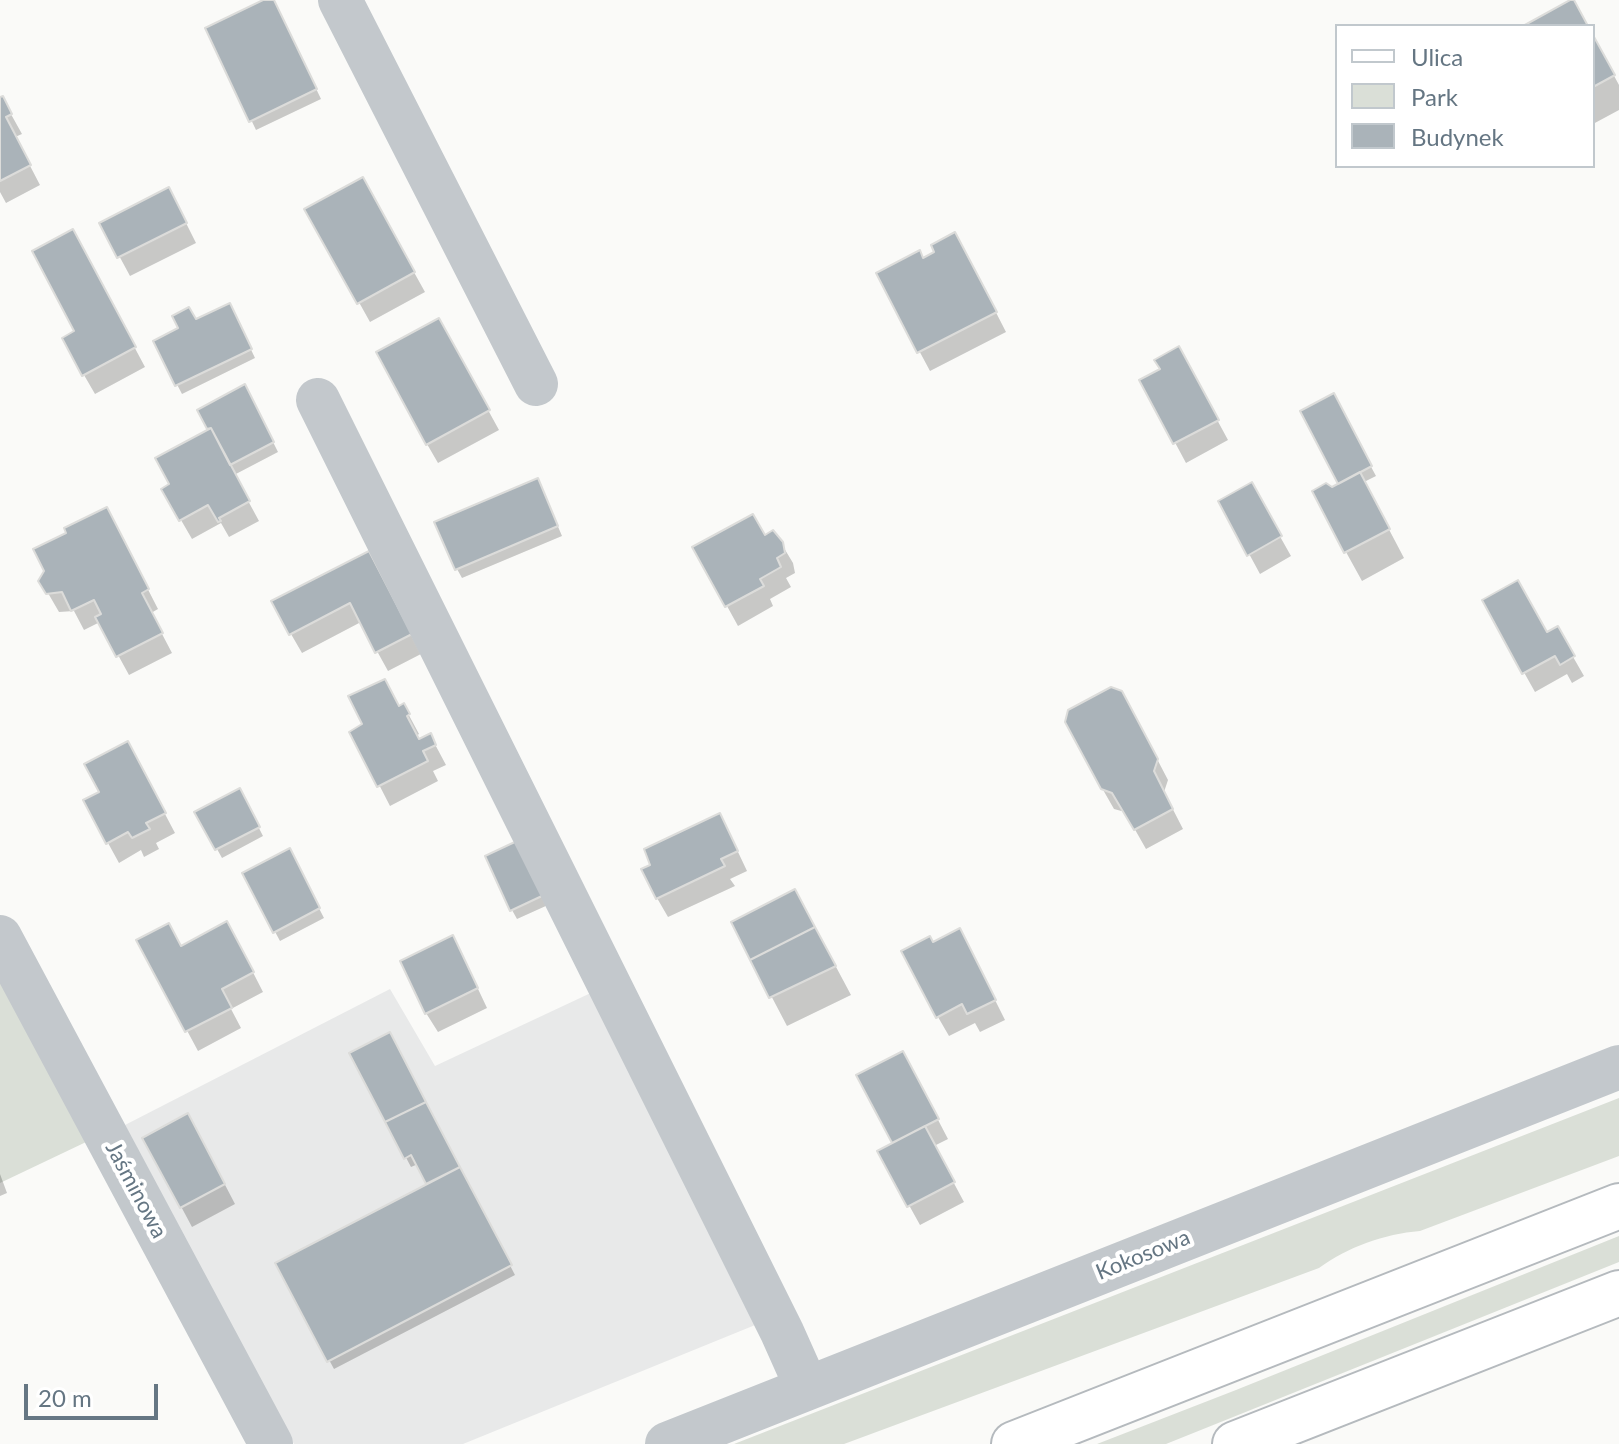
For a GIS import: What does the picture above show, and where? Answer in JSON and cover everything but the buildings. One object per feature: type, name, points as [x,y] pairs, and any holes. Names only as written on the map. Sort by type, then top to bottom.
[{"type":"main road","points":[[1014,1444],[1619,1206]]},
{"type":"main road","points":[[1235,1444],[1619,1293]]},
{"type":"street","points":[[340,0],[536,384]]},
{"type":"street","points":[[318,400],[782,1332],[807,1388]]},
{"type":"street","name":"Jaśminowa","points":[[0,937],[271,1444]]},
{"type":"street","name":"Kokosowa","points":[[667,1444],[1619,1067]]},
{"type":"shaded area","points":[[390,989],[435,1066],[595,991],[765,1321],[463,1444],[294,1444],[125,1125]]},
{"type":"green space","points":[[0,937],[105,1133],[0,1183]]},
{"type":"green space","points":[[1619,1098],[1619,1156],[1420,1231],[1367,1243],[1319,1268],[844,1444],[734,1444]]},
{"type":"green space","points":[[1619,1236],[1619,1262],[1166,1444],[1097,1444],[1236,1390]]}]
